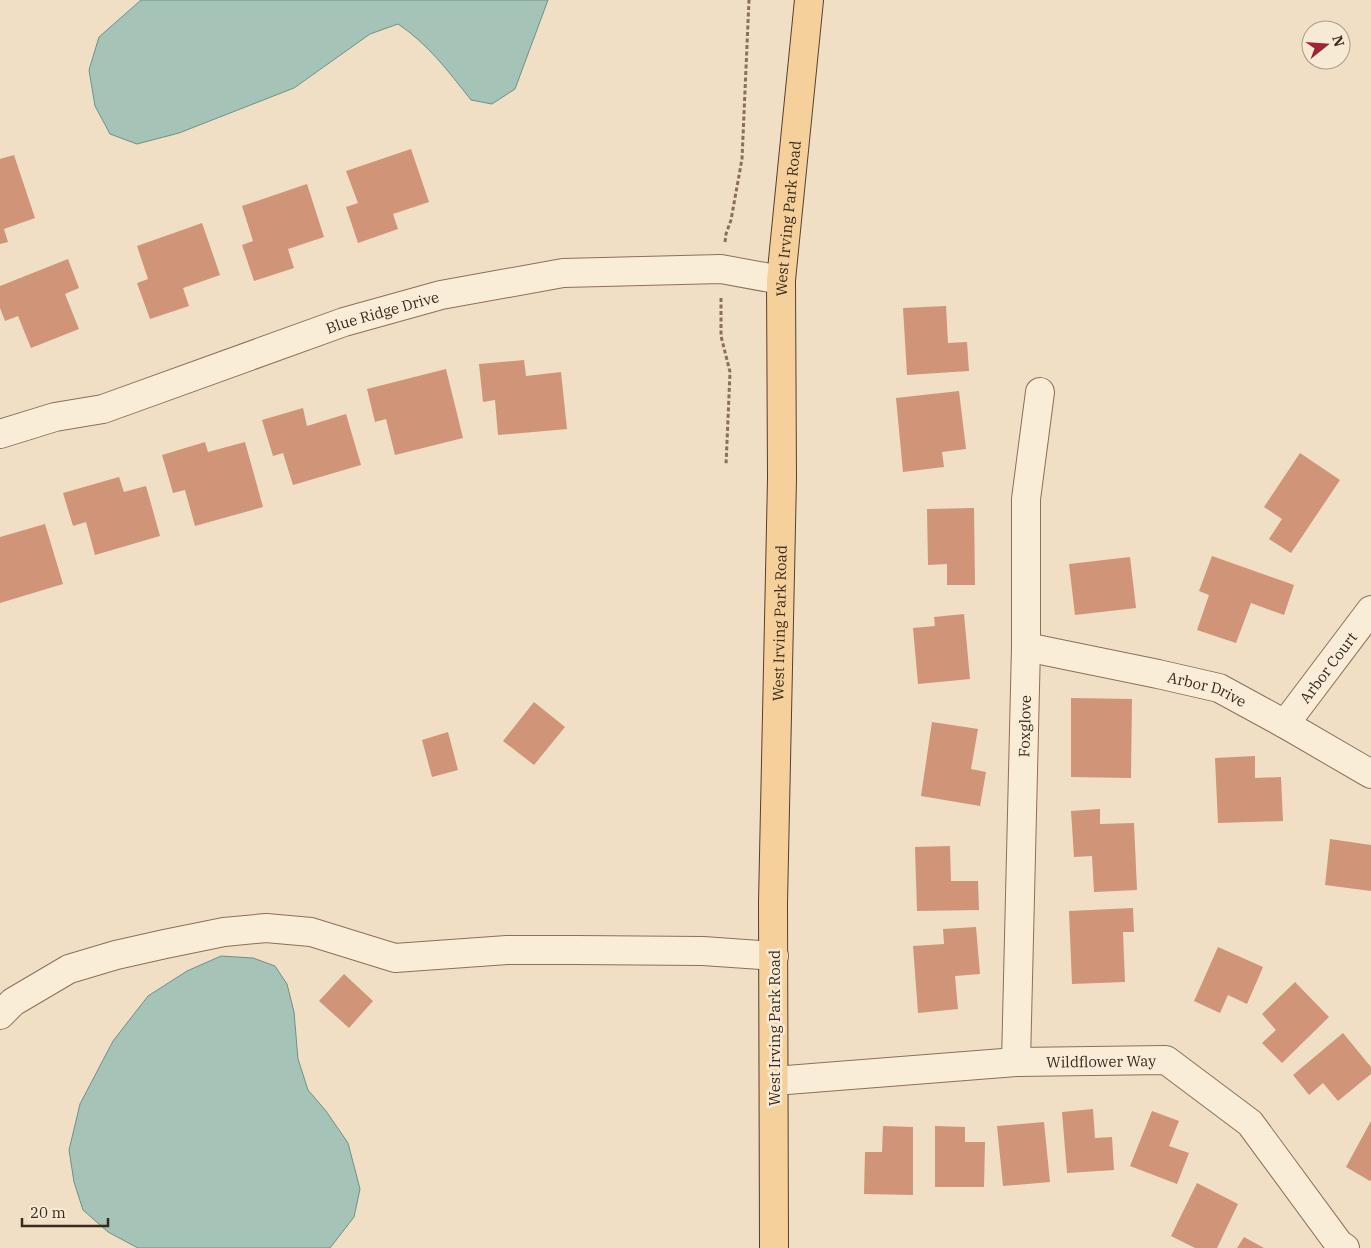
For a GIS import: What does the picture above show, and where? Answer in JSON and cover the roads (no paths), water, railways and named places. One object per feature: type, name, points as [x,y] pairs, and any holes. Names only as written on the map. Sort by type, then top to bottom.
[{"type":"main road","name":"West Irving Park Road","points":[[774,1248],[774,893],[782,479],[781,280],[810,0]]},
{"type":"street","name":"Blue Ridge Drive","points":[[0,434],[55,417],[102,409],[344,322],[441,295],[563,273],[721,269],[781,280]]},
{"type":"street","name":"Foxglove","points":[[1016,1062],[1026,647],[1026,499],[1040,392]]},
{"type":"street","name":"Arbor Court","points":[[1285,724],[1371,610]]},
{"type":"street","name":"Arbor Drive","points":[[1026,647],[1219,688],[1371,774]]},
{"type":"street","points":[[0,1015],[14,1002],[69,969],[116,955],[166,944],[224,932],[266,928],[311,932],[395,958],[507,950],[703,951],[774,956]]},
{"type":"street","name":"Wildflower Way","points":[[774,1081],[1016,1062],[1166,1060],[1250,1122],[1339,1244],[1345,1248]]}]
